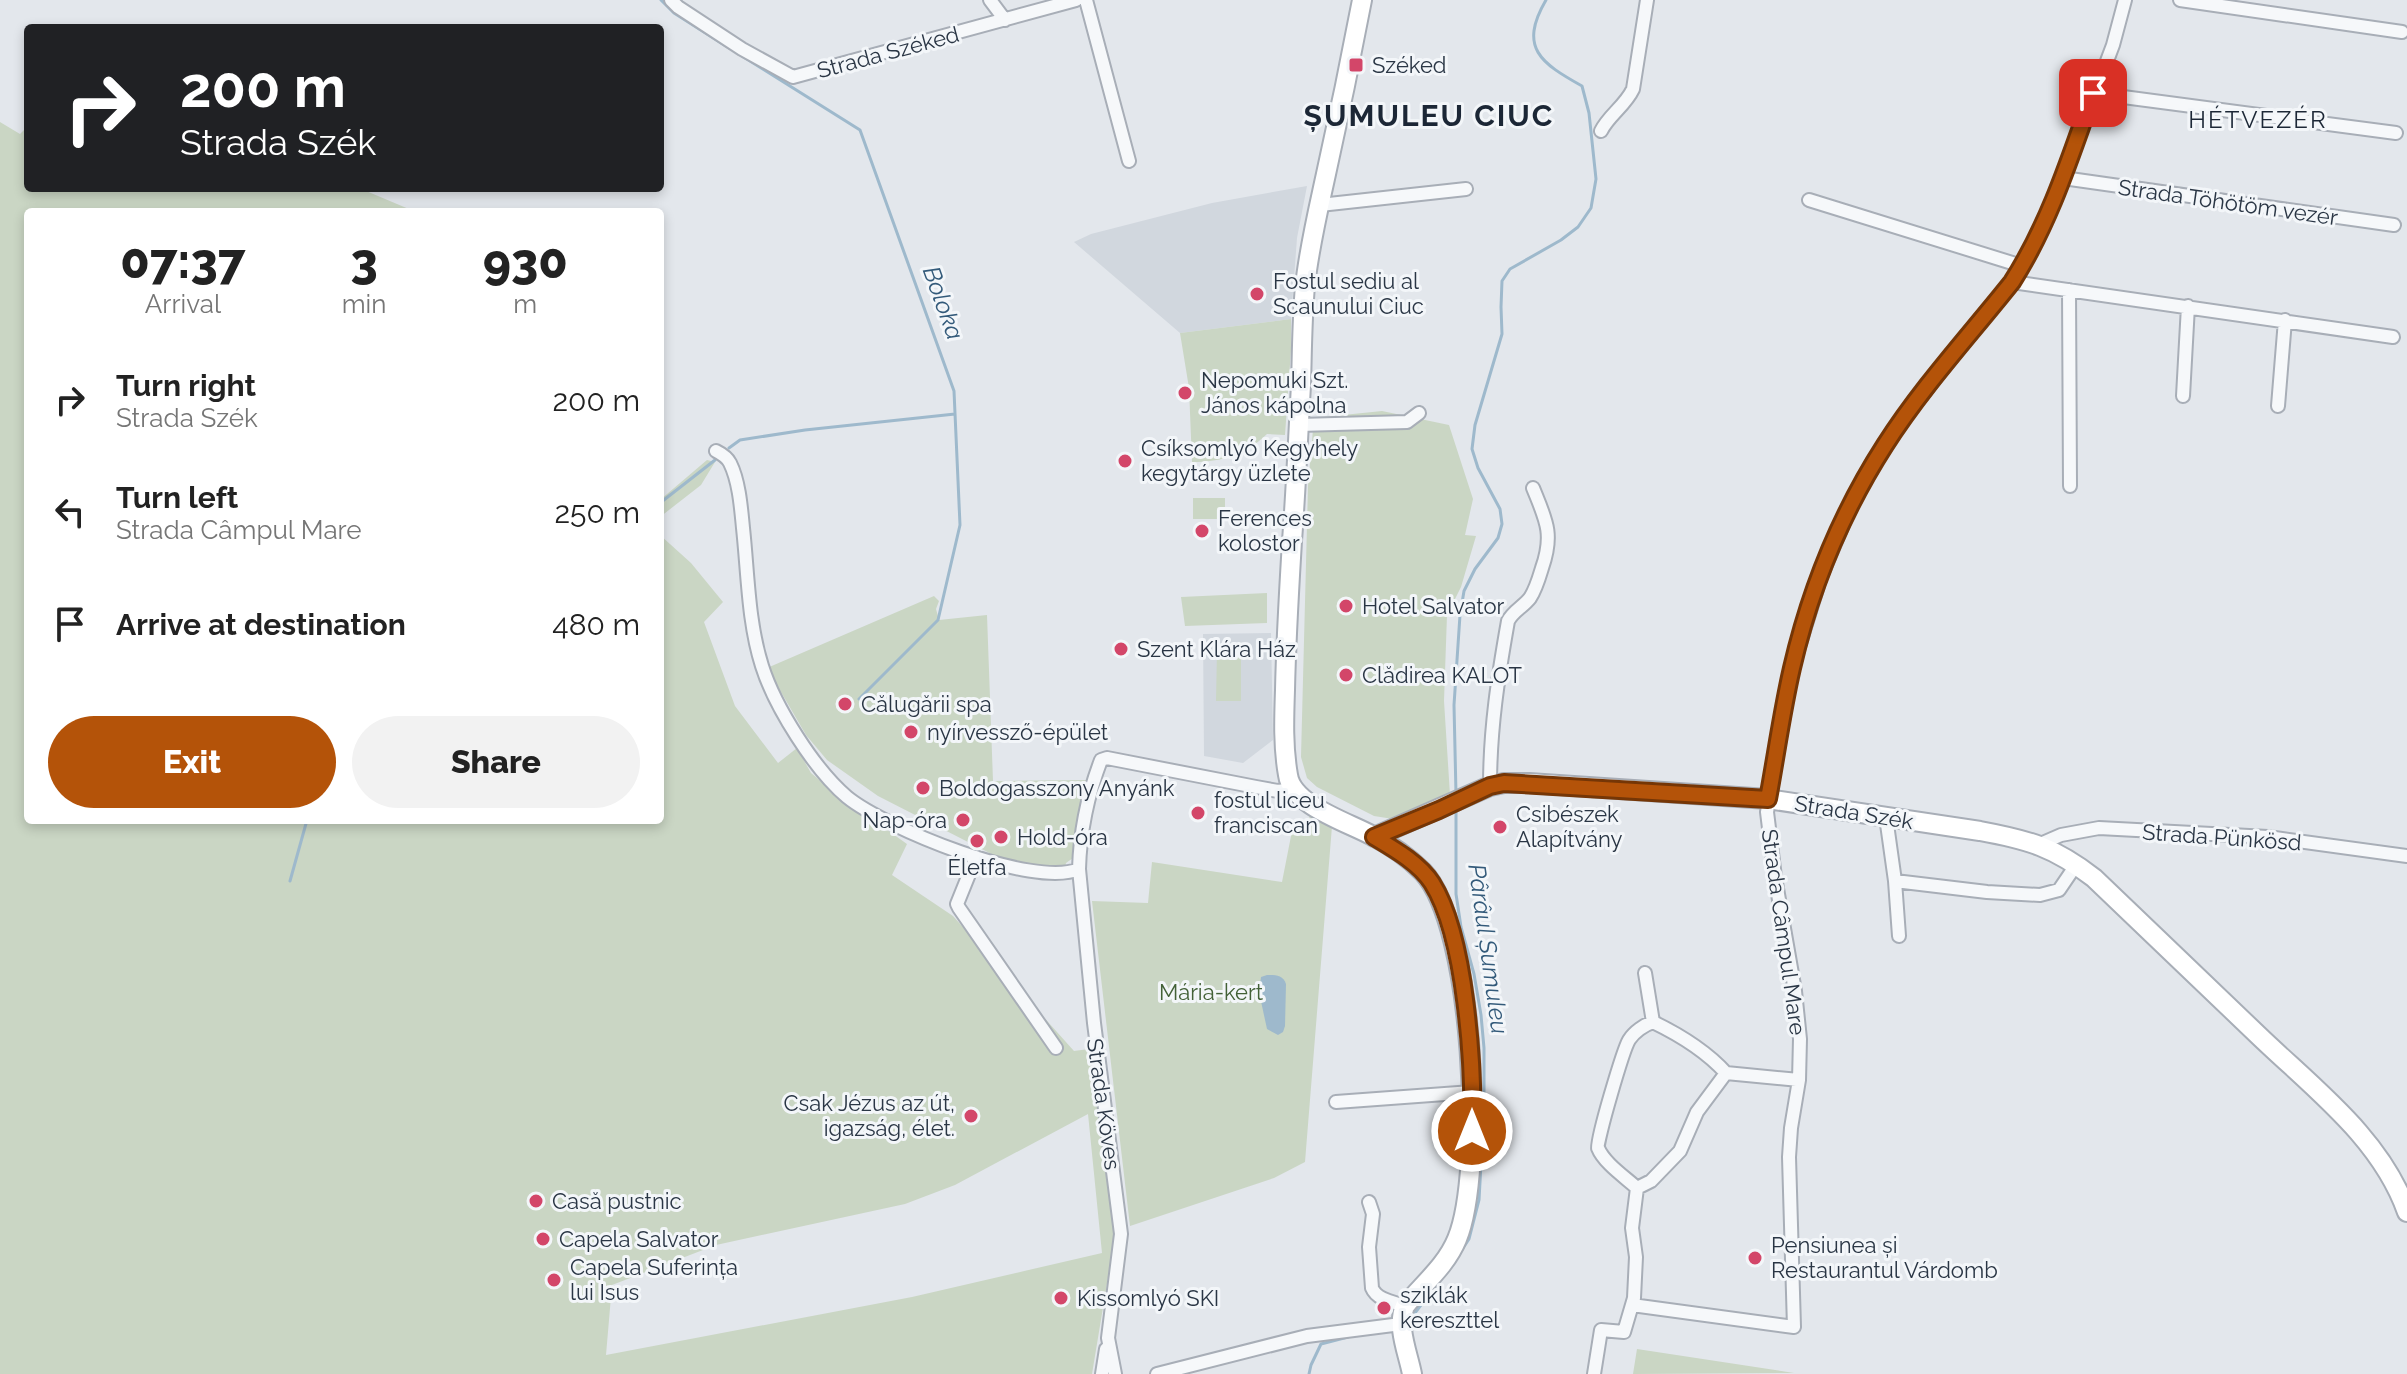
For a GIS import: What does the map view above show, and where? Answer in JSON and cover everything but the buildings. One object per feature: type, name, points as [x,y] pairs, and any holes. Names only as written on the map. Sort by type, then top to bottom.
[{"type":"street","name":"Strada Széked","points":[[671,0],[742,49],[793,77],[1076,0]]},
{"type":"street","points":[[990,0],[1005,20]]},
{"type":"street","points":[[1086,0],[1129,161]]},
{"type":"street","points":[[1157,1374],[1307,1336],[1403,1320],[1451,1252],[1462,1223],[1471,1160],[1472,1092],[1464,1000],[1454,944],[1442,904],[1424,873],[1374,837],[1313,806],[1293,789],[1288,781],[1284,744],[1286,629],[1305,284],[1362,0]]},
{"type":"street","points":[[1601,131],[1633,89],[1647,0]]},
{"type":"street","name":"Strada Câmpul Mare","points":[[1632,1305],[1794,1327],[1789,1157],[1799,1080],[1800,1039],[1768,826],[1768,799],[1792,669],[1820,579],[1853,501],[1900,423],[2022,266],[2063,178],[2113,45],[2125,0]]},
{"type":"street","points":[[2180,0],[2402,32]]},
{"type":"street","points":[[2093,93],[2396,133]]},
{"type":"street","name":"Strada Töhötöm vezér","points":[[2063,178],[2394,225]]},
{"type":"street","points":[[1320,205],[1466,189]]},
{"type":"street","points":[[1809,200],[2022,266]]},
{"type":"street","points":[[2012,282],[2393,337]]},
{"type":"street","points":[[2069,290],[2070,486]]},
{"type":"street","points":[[2183,396],[2188,306]]},
{"type":"street","points":[[2278,406],[2285,320]]},
{"type":"street","points":[[1299,425],[1407,422],[1419,413]]},
{"type":"street","points":[[716,451],[729,460],[736,481],[756,642],[773,693],[789,724],[837,787],[859,806],[917,835],[1011,869],[1063,875],[1079,869]]},
{"type":"street","points":[[1490,786],[1493,710],[1508,621],[1533,593],[1549,545],[1549,534],[1533,488]]},
{"type":"street","name":"Strada Köves","points":[[1102,1374],[1121,1234],[1095,1037],[1079,869],[1093,783],[1101,760],[1107,758],[1278,791],[1293,789]]},
{"type":"street","name":"Strada Szék","points":[[1374,837],[1490,786],[1529,783],[1768,799],[2008,836],[2051,849],[2094,878],[2335,1108],[2387,1168],[2407,1212]]},
{"type":"street","points":[[1886,817],[1899,936]]},
{"type":"street","name":"Strada Pünkösd","points":[[2038,845],[2077,830],[2099,828],[2268,837],[2407,856]]},
{"type":"street","points":[[976,857],[957,904],[1056,1048]]},
{"type":"street","points":[[1895,881],[2040,895],[2059,890],[2076,865]]},
{"type":"street","points":[[1645,973],[1653,1022]]},
{"type":"street","points":[[1637,1188],[1605,1158],[1597,1141],[1604,1125],[1618,1066],[1629,1039],[1644,1025],[1653,1022],[1705,1052],[1726,1073],[1799,1080]]},
{"type":"street","points":[[1637,1188],[1651,1181],[1680,1151],[1697,1112],[1726,1073]]},
{"type":"street","points":[[1336,1102],[1472,1092]]},
{"type":"street","points":[[1594,1374],[1601,1330],[1624,1332],[1632,1305],[1636,1257],[1632,1228],[1637,1188]]},
{"type":"street","points":[[1369,1202],[1373,1214],[1369,1247],[1372,1288],[1374,1294],[1385,1299],[1403,1320],[1412,1374]]},
{"type":"street","name":"Strada Köves","points":[[1108,1338],[1115,1374]]},
{"type":"shaded area","points":[[1307,186],[1297,238],[1291,319],[1180,333],[1074,242],[1091,234],[1212,203]]},
{"type":"shaded area","points":[[1271,633],[1273,740],[1243,763],[1204,756],[1203,634]]},
{"type":"green space","points":[[0,122],[20,134],[24,130],[24,192],[368,192],[406,208],[24,208],[24,824],[664,824],[664,539],[691,563],[723,602],[704,622],[735,706],[778,763],[797,748],[811,773],[839,796],[886,824],[883,827],[907,844],[892,875],[953,916],[1074,1051],[1089,1049],[1116,1229],[1092,1374],[0,1374]],"holes":[[[1088,1114],[1102,1253],[912,1297],[606,1355],[612,1285],[716,1245],[905,1204],[955,1185]]]},
{"type":"green space","points":[[1291,319],[1285,435],[1267,434],[1232,456],[1192,462],[1189,388],[1180,333]]},
{"type":"green space","points":[[1382,411],[1449,425],[1473,499],[1465,535],[1476,536],[1461,587],[1447,615],[1444,701],[1450,795],[1393,819],[1374,816],[1317,787],[1307,778],[1301,757],[1308,486],[1314,418]]},
{"type":"green space","points":[[707,460],[715,462],[701,485],[664,514],[664,497]]},
{"type":"green space","points":[[1193,498],[1225,498],[1225,519],[1193,519]]},
{"type":"green space","points":[[1267,593],[1267,623],[1185,626],[1181,597]]},
{"type":"green space","points":[[934,596],[939,601],[936,609],[939,620],[987,615],[993,781],[1091,780],[1073,858],[1065,867],[1011,864],[878,796],[827,760],[806,735],[767,668]]},
{"type":"green space","points":[[1217,650],[1241,650],[1241,701],[1216,701]]},
{"type":"green space","name":"Mária-kert","points":[[1310,815],[1332,826],[1305,1162],[1274,1178],[1130,1226],[1092,901],[1148,903],[1152,862],[1282,882],[1292,831],[1305,834]]},
{"type":"green space","points":[[1637,1349],[1794,1373],[1633,1374]]},
{"type":"water","points":[[1261,977],[1281,977],[1286,984],[1285,1026],[1278,1035],[1267,1029],[1259,992]]},
{"type":"waterway","name":"Boloka","points":[[661,0],[674,13],[729,48]]},
{"type":"waterway","name":"Pârâul Șumuleu","points":[[1456,794],[1454,705],[1464,591],[1475,569],[1498,538],[1502,524],[1500,509],[1478,468],[1472,449],[1475,425],[1502,334],[1502,281],[1510,269],[1578,227],[1591,208],[1596,179],[1589,113],[1582,86],[1545,61],[1534,42],[1534,30],[1546,0]]},
{"type":"waterway","name":"Boloka","points":[[742,56],[860,130],[954,391],[960,525],[938,620],[859,699]]},
{"type":"waterway","points":[[729,448],[740,440],[805,430],[955,414]]},
{"type":"waterway","points":[[664,500],[715,460]]},
{"type":"waterway","name":"Pârâul Șumuleu","points":[[1454,1262],[1469,1239],[1479,1200],[1484,1110],[1481,1015],[1456,894],[1456,810]]},
{"type":"waterway","points":[[290,881],[306,824]]},
{"type":"waterway","name":"Pârâul Șumuleu","points":[[1408,1322],[1437,1284]]},
{"type":"waterway","name":"Pârâul Șumuleu","points":[[1309,1374],[1321,1344],[1348,1337]]},
{"type":"place","name":"Széked","points":[[1356,65]]},
{"type":"place","name":"Fostul sediu al Scaunului Ciuc","points":[[1257,294]]},
{"type":"place","name":"Nepomuki Szt. János kápolna","points":[[1185,393]]},
{"type":"place","name":"Csíksomlyó Kegyhely kegytárgy üzlete","points":[[1125,461]]},
{"type":"place","name":"Ferences kolostor","points":[[1202,531]]},
{"type":"place","name":"Hotel Salvator","points":[[1346,606]]},
{"type":"place","name":"Szent Klára Ház","points":[[1121,649]]},
{"type":"place","name":"Clădirea KALOT","points":[[1346,675]]},
{"type":"place","name":"Călugării spa","points":[[845,704]]},
{"type":"place","name":"nyírvessző-épület","points":[[911,732]]},
{"type":"place","name":"Boldogasszony Anyánk","points":[[923,788]]},
{"type":"place","name":"fostul liceu franciscan","points":[[1198,813]]},
{"type":"place","name":"Nap-óra","points":[[963,820]]},
{"type":"place","name":"Csibészek Alapítvány","points":[[1500,827]]},
{"type":"place","name":"Hold-óra","points":[[1001,837]]},
{"type":"place","name":"Életfa","points":[[977,841]]},
{"type":"place","name":"Csak Jézus az út, igazság, élet.","points":[[971,1116]]},
{"type":"place","name":"Casă pustnic","points":[[536,1201]]},
{"type":"place","name":"Capela Salvator","points":[[543,1239]]},
{"type":"place","name":"Pensiunea și Restaurantul Várdomb","points":[[1755,1258]]},
{"type":"place","name":"Capela Suferința lui Isus","points":[[554,1280]]},
{"type":"place","name":"Kissomlyó SKI","points":[[1061,1298]]},
{"type":"place","name":"sziklák kereszttel","points":[[1384,1308]]},
{"type":"district","name":"ȘUMULEU CIUC","points":[[1429,116]]},
{"type":"district","name":"HÉTVEZÉR","points":[[2258,120]]},
{"type":"route","points":[[1472,1131],[1468,1032],[1459,970],[1446,917],[1437,893],[1424,873],[1374,837],[1490,786],[1504,783],[1768,799],[1792,669],[1805,621],[1853,501],[1900,423],[2022,266],[2063,178],[2093,93]]}]
